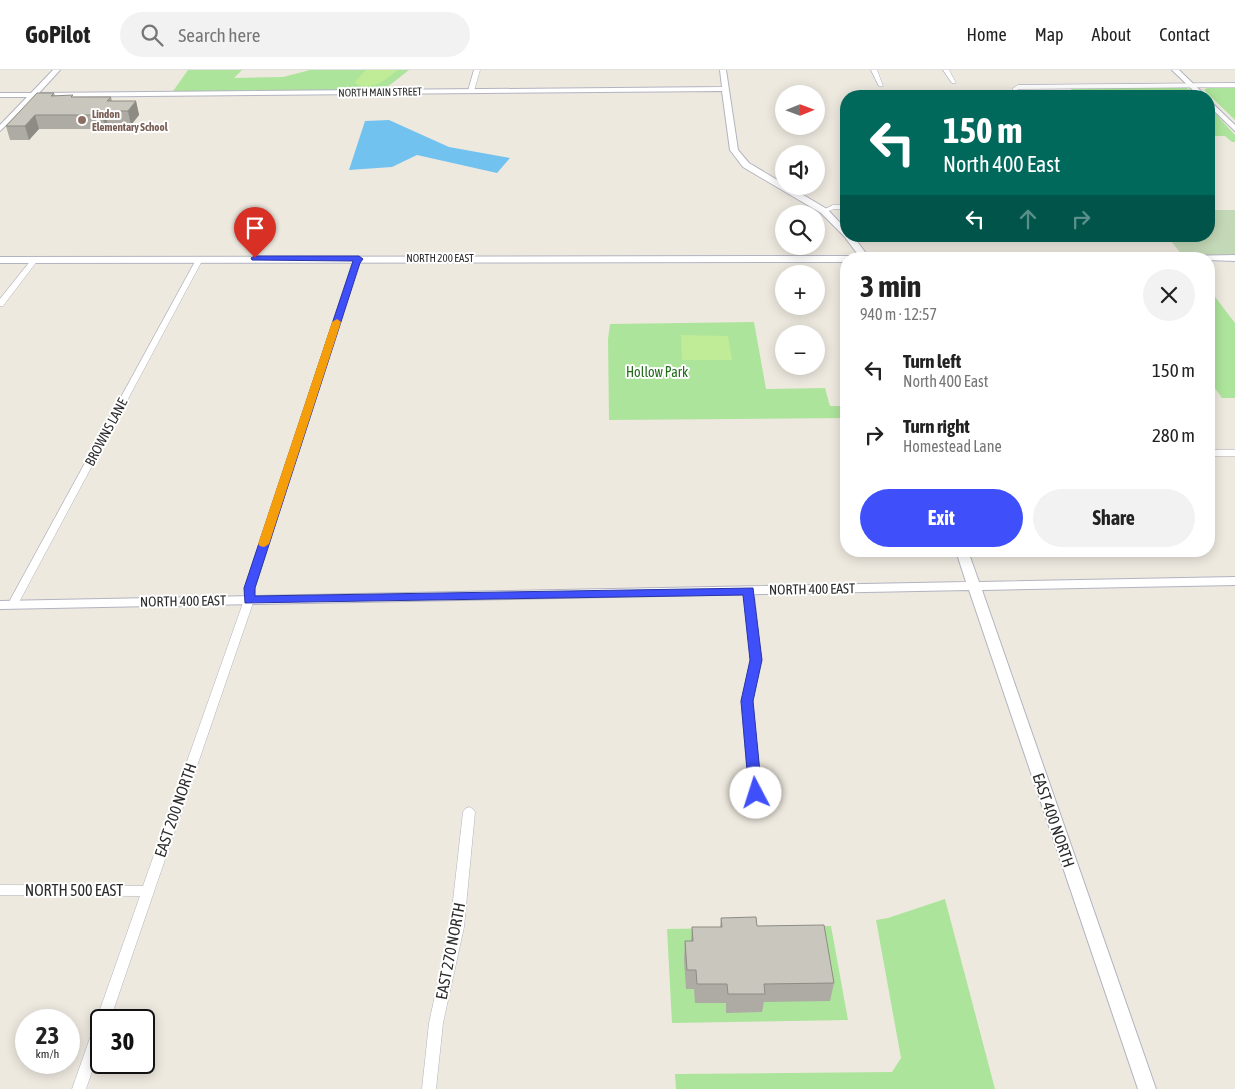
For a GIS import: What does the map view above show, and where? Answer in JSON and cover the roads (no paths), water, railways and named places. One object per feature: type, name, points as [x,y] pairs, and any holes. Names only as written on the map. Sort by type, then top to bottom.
[{"type":"street","points":[[0,129],[57,70]]},
{"type":"street","points":[[472,91],[477,70]]},
{"type":"street","points":[[724,70],[734,150],[746,165],[814,205]]},
{"type":"street","points":[[874,70],[882,85]]},
{"type":"street","points":[[946,70],[954,82]]},
{"type":"street","points":[[1175,70],[1197,90]]},
{"type":"street","points":[[1014,89],[1018,87],[1235,85]]},
{"type":"street","name":"NORTH MAIN STREET","points":[[0,95],[726,89]]},
{"type":"street","points":[[1215,108],[1235,129]]},
{"type":"street","points":[[825,211],[833,207],[840,207]]},
{"type":"street","points":[[825,212],[840,228]]},
{"type":"street","points":[[1215,258],[1235,258]]},
{"type":"street","name":"BROWNS LANE","points":[[6,605],[199,259]]},
{"type":"street","name":"EAST 200 NORTH","points":[[107,1009],[249,600],[250,588],[356,263],[359,259]]},
{"type":"street","name":"NORTH 200 EAST","points":[[0,260],[840,259]]},
{"type":"street","points":[[0,304],[34,260]]},
{"type":"street","points":[[1215,453],[1235,453]]},
{"type":"street","name":"EAST 400 NORTH","points":[[964,557],[1147,1089]]},
{"type":"street","name":"NORTH 400 EAST","points":[[6,605],[1235,581]]},
{"type":"street","points":[[749,591],[756,660],[747,701],[756,793]]},
{"type":"street","name":"EAST 270 NORTH","points":[[429,1089],[436,1023],[457,926],[470,812]]},
{"type":"street","name":"NORTH 500 EAST","points":[[0,890],[147,890]]},
{"type":"street","points":[[80,1089],[90,1059]]},
{"type":"water","points":[[389,120],[449,147],[510,158],[497,173],[417,155],[392,167],[349,170],[365,121]]},
{"type":"place","name":"Lindon Elementary School","points":[[82,120]]},
{"type":"park label","name":"Hollow Park","points":[[657,372]]}]
